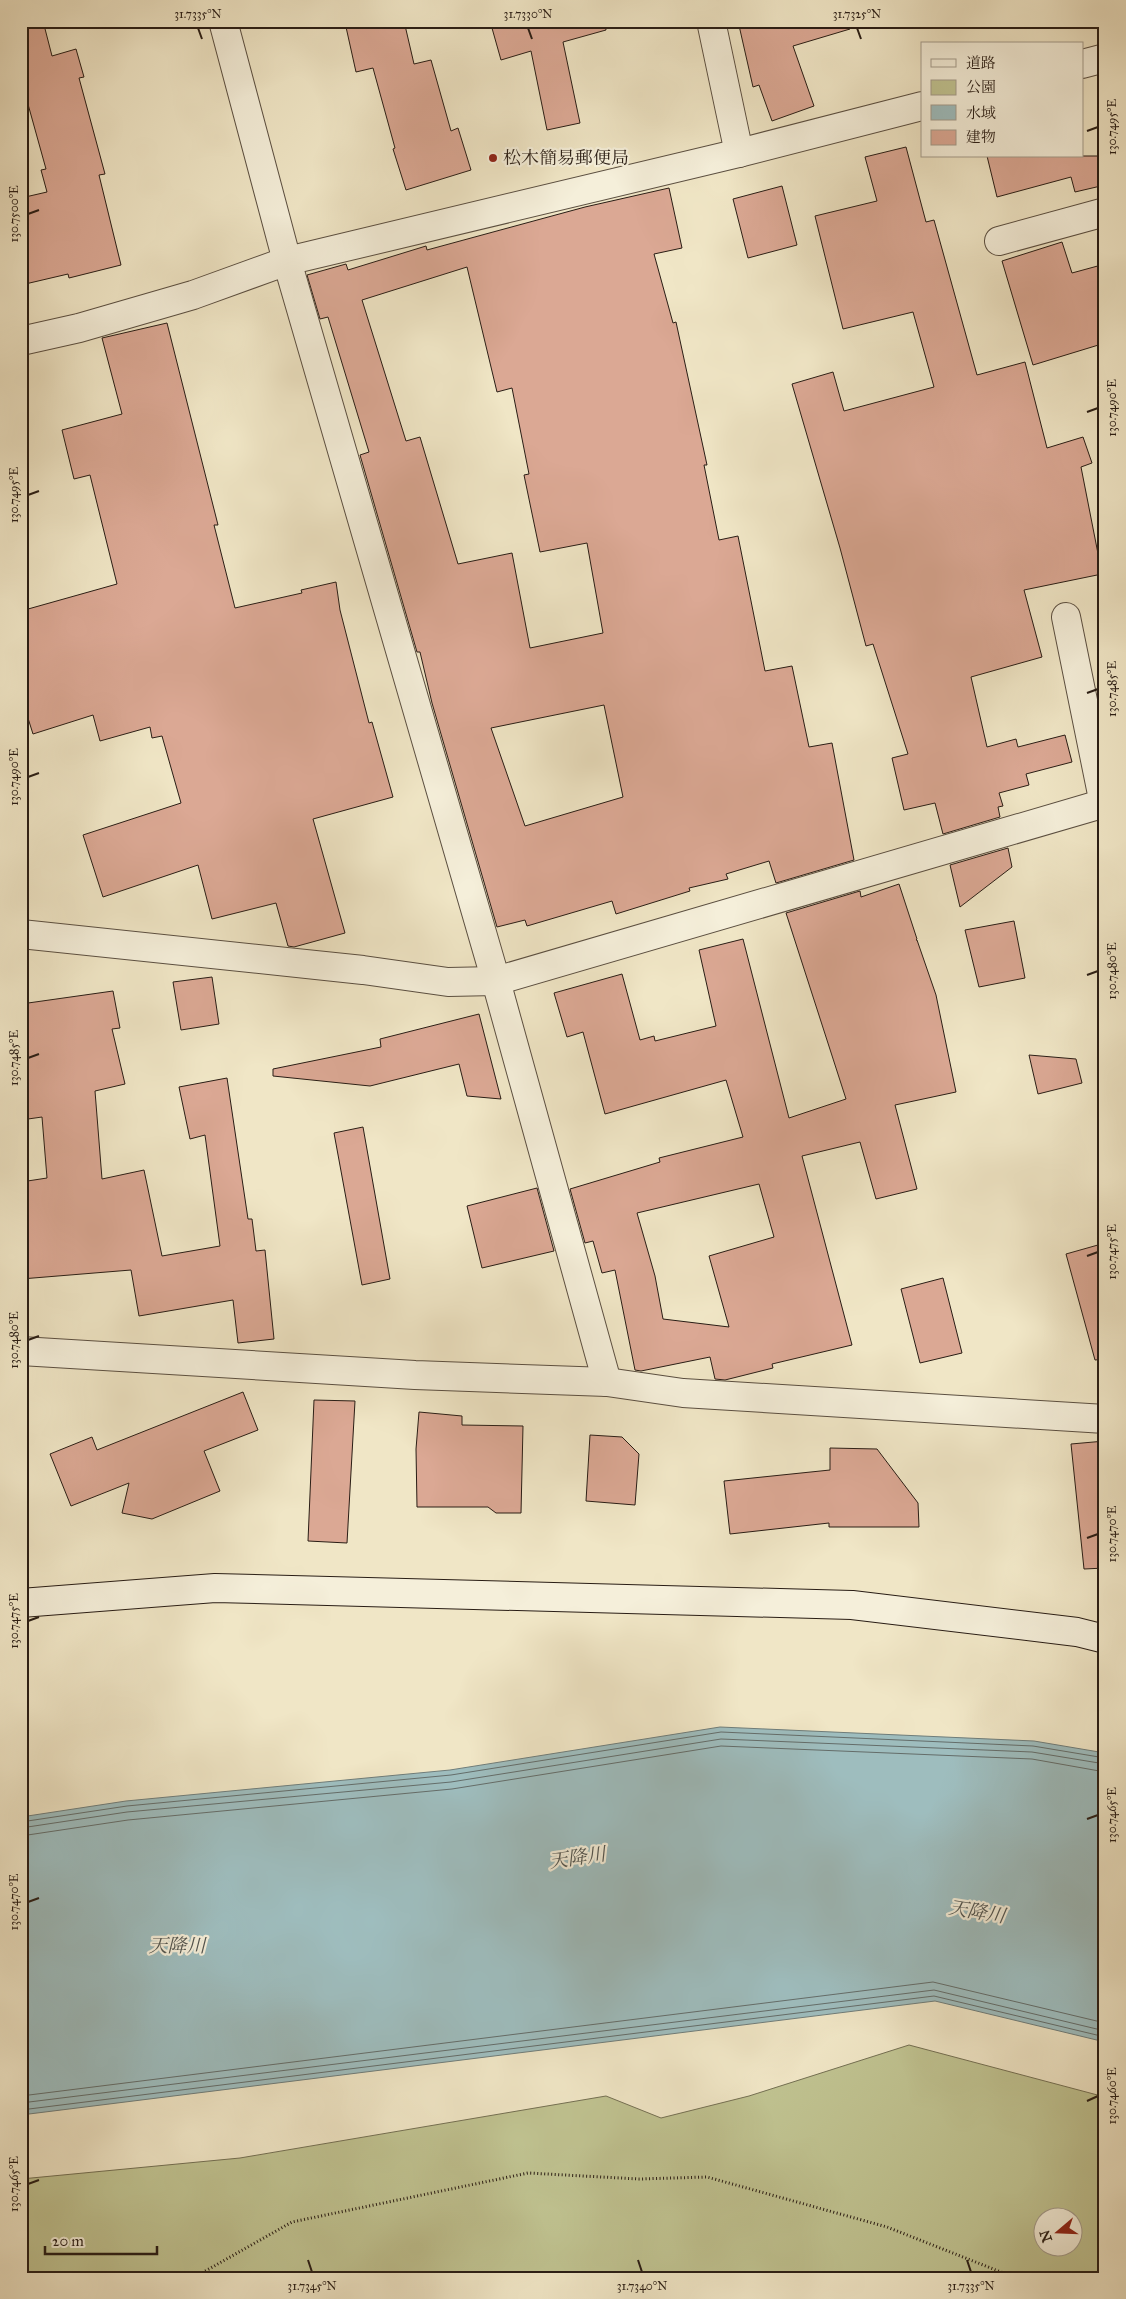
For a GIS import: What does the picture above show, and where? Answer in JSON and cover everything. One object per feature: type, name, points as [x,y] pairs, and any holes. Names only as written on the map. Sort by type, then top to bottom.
[{"type":"street","points":[[223,21],[286,261],[496,981],[608,1382]]},
{"type":"street","points":[[711,21],[740,153]]},
{"type":"street","points":[[1084,63],[1105,58]]},
{"type":"street","points":[[21,341],[79,328],[193,295],[286,261],[740,153],[921,106]]},
{"type":"street","points":[[999,241],[1105,212]]},
{"type":"street","points":[[21,934],[354,969],[448,982],[496,981],[1104,803],[1066,617]]},
{"type":"street","points":[[21,1351],[415,1375],[608,1382],[683,1393],[1105,1419]]},
{"type":"street","points":[[21,1603],[215,1588],[852,1605],[1077,1632],[1105,1639]]},
{"type":"path","points":[[193,2278],[292,2222],[528,2172],[640,2179],[707,2177],[887,2227],[1016,2278]]},
{"type":"green space","points":[[909,2045],[1105,2097],[1105,2278],[21,2278],[21,2179],[240,2158],[606,2096],[661,2118],[749,2096]]},
{"type":"water","name":"天降川","points":[[720,1727],[1034,1741],[1105,1753],[1105,2042],[935,2001],[21,2115],[21,1817],[126,1801],[450,1770]]},
{"type":"building","points":[[21,21],[43,21],[52,56],[76,49],[84,77],[79,78],[105,174],[99,175],[121,265],[69,278],[68,274],[21,285],[21,198],[47,192],[41,170],[46,169],[21,79]]},
{"type":"building","points":[[370,21],[404,21],[414,64],[431,60],[451,131],[458,128],[471,170],[406,190],[393,149],[395,148],[373,68],[356,72],[346,27]]},
{"type":"building","points":[[490,21],[605,21],[606,30],[563,42],[580,123],[547,130],[531,51],[501,60]]},
{"type":"building","points":[[738,21],[849,21],[850,29],[793,46],[814,106],[772,121],[759,85],[753,87]]},
{"type":"building","points":[[906,147],[926,222],[934,220],[977,375],[1025,362],[1047,448],[1083,437],[1092,463],[1081,467],[1102,574],[1024,590],[1042,657],[971,677],[987,747],[1016,739],[1018,747],[1065,735],[1072,762],[1026,774],[1029,785],[999,793],[1003,806],[998,807],[1000,817],[943,834],[935,803],[904,810],[892,758],[908,754],[873,644],[866,646],[840,548],[792,384],[833,372],[844,411],[934,387],[913,312],[843,329],[815,216],[877,201],[865,157]]},
{"type":"building","points":[[1084,156],[1105,156],[1105,185],[1075,192],[1071,177],[997,197],[987,158],[1084,158]]},
{"type":"building","points":[[782,186],[797,245],[748,258],[733,199]]},
{"type":"building","points":[[669,188],[682,248],[654,254],[673,323],[676,322],[707,465],[704,465],[719,540],[738,536],[765,671],[792,666],[809,747],[832,743],[854,860],[776,883],[769,861],[726,874],[728,879],[689,888],[690,891],[616,914],[612,901],[527,926],[525,920],[497,927],[432,703],[420,652],[417,652],[360,455],[369,452],[328,317],[320,319],[307,275],[346,264],[348,270],[426,246],[427,250],[585,207]],"holes":[[[467,267],[497,392],[512,388],[529,474],[524,475],[540,552],[587,543],[603,633],[530,648],[512,553],[458,564],[420,437],[406,441],[362,300]],[[604,705],[623,797],[525,826],[491,728]]]},
{"type":"building","points":[[1062,242],[1072,273],[1105,264],[1105,343],[1033,365],[1002,261]]},
{"type":"building","points":[[167,323],[218,525],[214,525],[235,608],[302,593],[301,590],[336,582],[340,610],[369,723],[372,722],[393,797],[313,819],[345,933],[294,947],[288,946],[276,903],[212,919],[198,865],[103,897],[83,835],[181,803],[162,736],[152,738],[150,727],[100,741],[93,715],[33,734],[21,696],[21,611],[117,584],[90,475],[74,479],[62,430],[122,414],[102,338]]},
{"type":"building","points":[[1008,848],[1012,867],[960,907],[950,865]]},
{"type":"building","points":[[899,884],[916,940],[936,995],[956,1092],[895,1105],[917,1189],[876,1199],[860,1142],[802,1156],[852,1345],[772,1364],[773,1368],[725,1380],[715,1379],[710,1357],[641,1371],[635,1370],[615,1270],[602,1273],[593,1241],[585,1243],[570,1189],[660,1162],[659,1158],[743,1137],[726,1080],[605,1114],[583,1032],[567,1037],[554,993],[622,974],[640,1040],[654,1036],[655,1041],[716,1026],[699,950],[743,939],[789,1118],[846,1099],[786,913],[860,891],[861,897]],"holes":[[[759,1184],[774,1237],[709,1256],[729,1327],[663,1319],[655,1276],[637,1213]]]},
{"type":"building","points":[[1014,921],[1025,978],[979,987],[965,930]]},
{"type":"building","points":[[212,977],[219,1024],[181,1030],[173,982]]},
{"type":"building","points":[[113,991],[120,1028],[112,1029],[125,1084],[95,1091],[102,1179],[144,1170],[162,1256],[220,1246],[205,1135],[190,1139],[179,1087],[227,1078],[248,1219],[252,1219],[256,1251],[265,1250],[274,1339],[238,1343],[233,1300],[139,1316],[131,1270],[21,1279],[21,1182],[47,1178],[42,1117],[21,1120],[21,1004]]},
{"type":"building","points":[[479,1014],[501,1099],[467,1096],[459,1064],[370,1086],[273,1076],[273,1069],[381,1047],[380,1039]]},
{"type":"building","points":[[1029,1055],[1076,1059],[1082,1083],[1038,1094]]},
{"type":"building","points":[[363,1127],[390,1279],[362,1285],[334,1133]]},
{"type":"building","points":[[537,1188],[554,1251],[482,1268],[467,1206]]},
{"type":"building","points":[[1105,1243],[1105,1359],[1095,1360],[1066,1254]]},
{"type":"building","points":[[943,1278],[962,1353],[920,1363],[901,1289]]},
{"type":"building","points":[[243,1392],[258,1430],[204,1451],[220,1491],[152,1519],[122,1513],[129,1483],[71,1506],[50,1454],[92,1437],[97,1450]]},
{"type":"building","points":[[314,1400],[355,1401],[347,1543],[308,1541]]},
{"type":"building","points":[[419,1412],[462,1416],[462,1425],[523,1426],[521,1513],[496,1513],[488,1507],[417,1507],[416,1449]]},
{"type":"building","points":[[590,1435],[622,1437],[639,1454],[635,1505],[586,1501]]},
{"type":"building","points":[[1105,1441],[1105,1568],[1084,1569],[1071,1444]]},
{"type":"building","points":[[830,1448],[877,1449],[918,1503],[919,1527],[829,1527],[829,1523],[730,1534],[724,1481],[830,1470]]},
{"type":"place","name":"松木簡易郵便局","points":[[493,158]]}]
